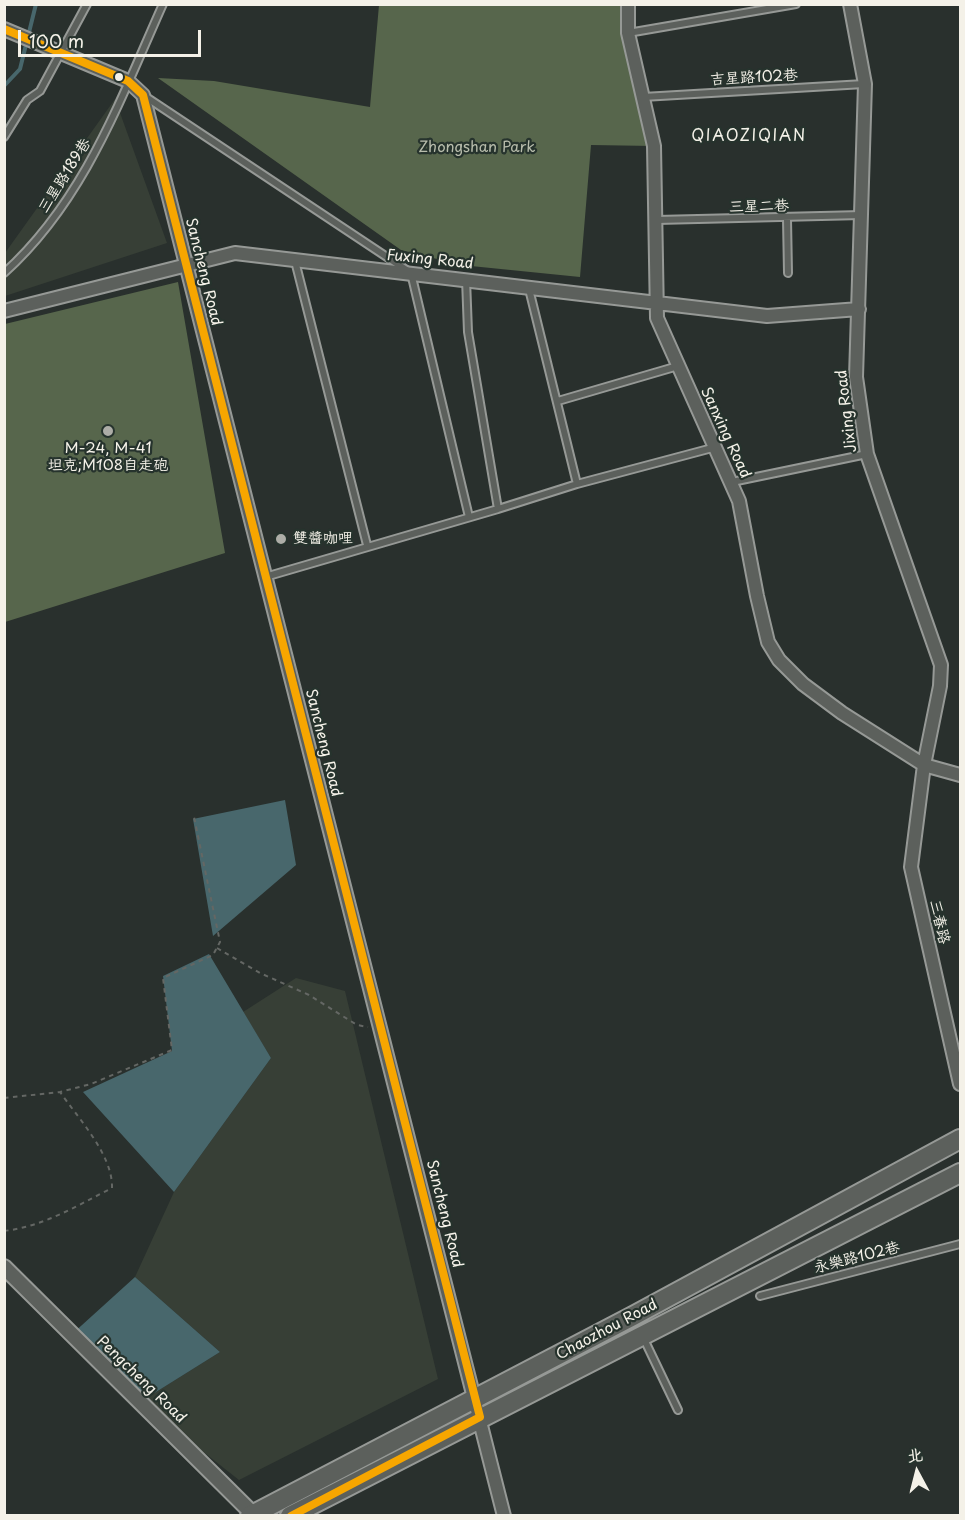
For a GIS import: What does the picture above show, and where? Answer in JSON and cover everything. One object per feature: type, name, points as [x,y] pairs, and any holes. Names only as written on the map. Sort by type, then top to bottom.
[{"type":"main road","name":"Chaozhou Road","points":[[253,1515],[960,1139]]},
{"type":"main road","name":"Chaozhou Road","points":[[290,1515],[960,1173]]},
{"type":"street","name":"Sanxing Road","points":[[628,4],[628,33],[654,146],[657,318],[698,413],[717,447],[732,482],[743,516],[765,630],[779,660],[803,684],[842,713],[924,765],[960,775]]},
{"type":"street","name":"Jixing Road","points":[[850,4],[865,84],[856,377],[867,454],[941,665],[940,686],[924,765]]},
{"type":"street","points":[[4,29],[128,81],[143,95]]},
{"type":"street","name":"Sancheng Road","points":[[143,95],[504,1515]]},
{"type":"street","name":"Fuxing Road","points":[[4,311],[235,253],[466,279],[529,290],[767,316],[859,309]]},
{"type":"street","name":"三春路","points":[[924,765],[911,867],[960,1084]]},
{"type":"street","name":"Pengcheng Road","points":[[4,1267],[253,1515]]},
{"type":"lane","points":[[4,137],[27,100],[40,91],[87,4]]},
{"type":"lane","name":"三星路189巷","points":[[4,273],[44,231],[83,177],[115,116],[128,81],[163,4]]},
{"type":"lane","points":[[628,33],[796,4]]},
{"type":"lane","name":"吉星路102巷","points":[[643,97],[865,84]]},
{"type":"lane","points":[[143,95],[411,273],[469,517]]},
{"type":"lane","name":"三星二巷","points":[[657,220],[787,219],[862,215]]},
{"type":"lane","points":[[787,219],[788,273]]},
{"type":"lane","points":[[295,261],[367,545]]},
{"type":"lane","points":[[466,279],[468,332],[498,509]]},
{"type":"lane","points":[[529,290],[577,484]]},
{"type":"lane","points":[[558,401],[679,366]]},
{"type":"lane","points":[[265,577],[577,484],[717,447]]},
{"type":"lane","points":[[732,482],[867,454]]},
{"type":"lane","name":"永樂路102巷","points":[[760,1296],[960,1244]]},
{"type":"lane","points":[[642,1334],[678,1410]]},
{"type":"path","points":[[4,1098],[60,1092],[91,1084],[172,1050],[163,978],[213,955],[220,942],[194,817]]},
{"type":"path","points":[[217,948],[260,973],[309,995],[357,1025],[381,1028]]},
{"type":"path","points":[[4,1231],[44,1222],[69,1212],[112,1188],[112,1179],[100,1147],[60,1092]]},
{"type":"shaded area","points":[[115,99],[167,243],[5,296],[5,253]]},
{"type":"shaded area","points":[[296,978],[345,991],[438,1379],[239,1480],[140,1402],[220,1352],[135,1277],[174,1192],[271,1058],[243,1012]]},
{"type":"green space","name":"Zhongshan Park","points":[[379,5],[628,5],[654,146],[591,145],[580,277],[461,265],[401,250],[158,78],[214,81],[370,107]]},
{"type":"green space","points":[[178,282],[225,553],[5,622],[5,324]]},
{"type":"water","points":[[285,800],[296,865],[213,936],[193,819]]},
{"type":"water","points":[[209,954],[271,1058],[174,1192],[83,1092],[172,1051],[163,976]]},
{"type":"water","points":[[135,1277],[220,1352],[140,1402],[71,1335]]},
{"type":"waterway","points":[[4,86],[20,69],[36,4]]},
{"type":"transit line","points":[[4,29],[128,81],[143,95],[480,1417],[291,1516]]},
{"type":"place","name":"M-24, M-41 坦克;M108自走砲","points":[[108,431]]},
{"type":"place","name":"雙醬咖哩","points":[[281,539]]},
{"type":"district","name":"QIAOZIQIAN","points":[[749,137]]}]
